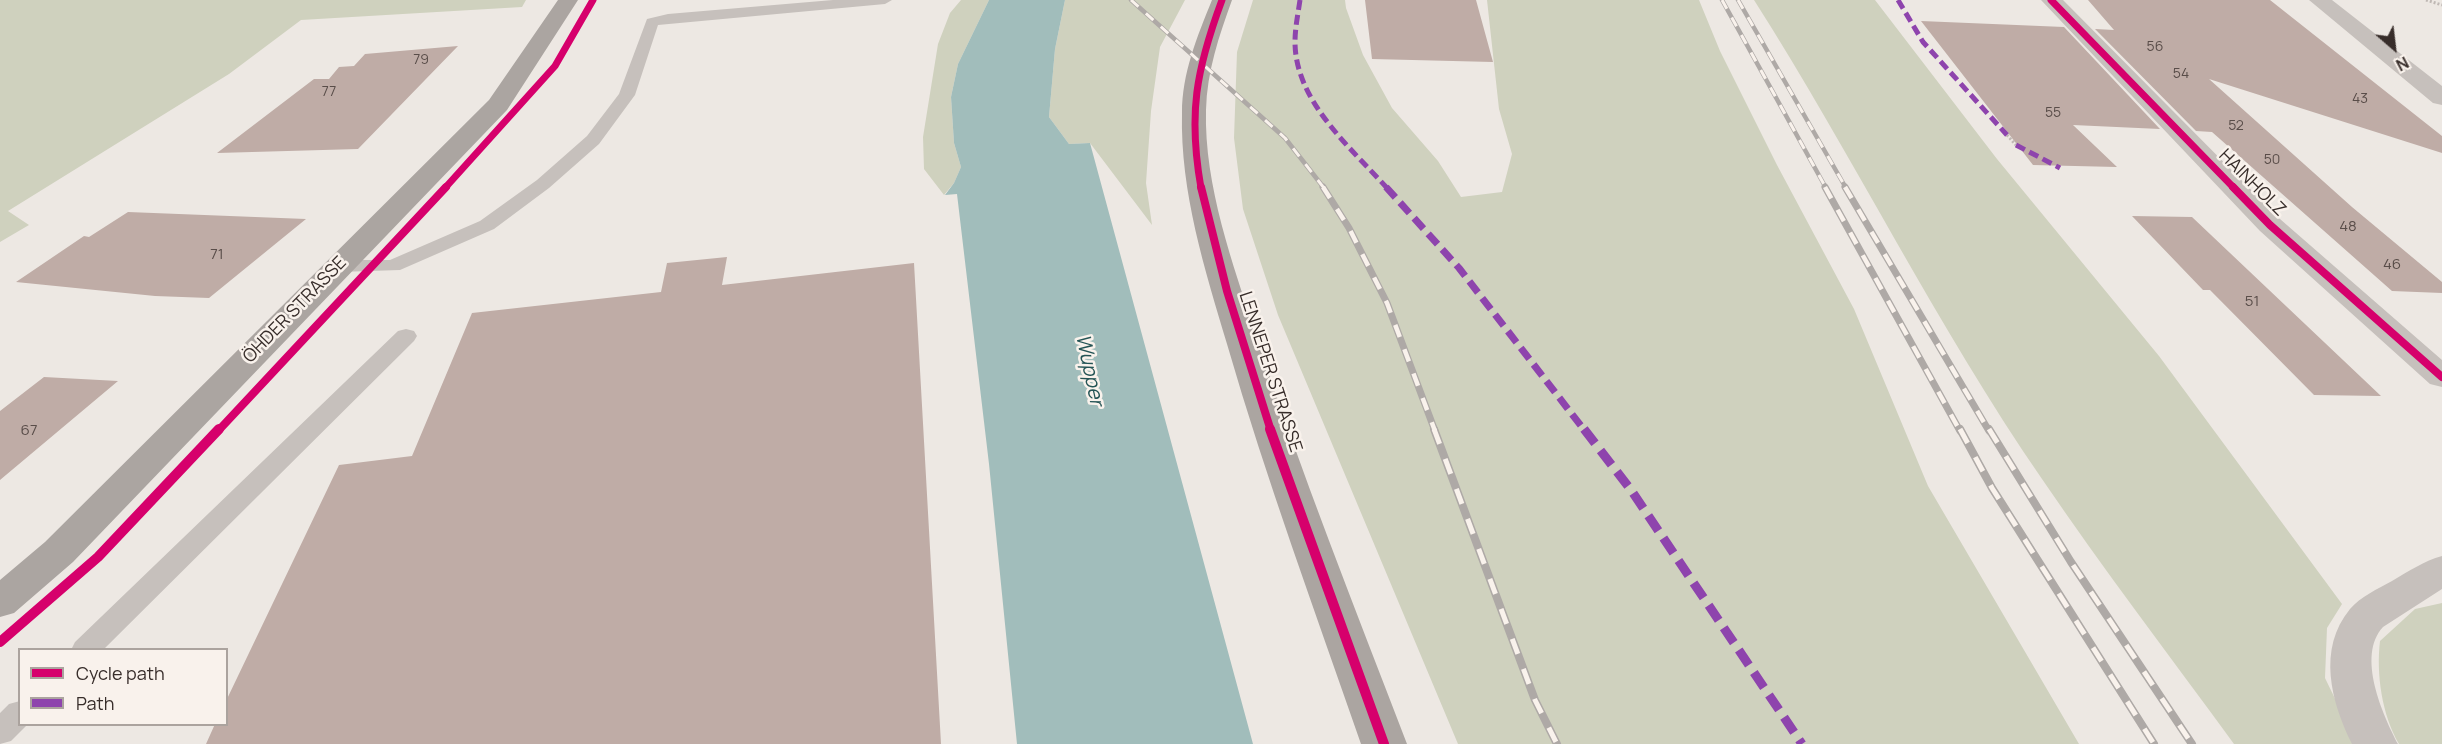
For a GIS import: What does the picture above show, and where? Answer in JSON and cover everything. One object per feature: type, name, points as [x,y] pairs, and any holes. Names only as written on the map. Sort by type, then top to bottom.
[{"type":"main road","name":"ÖHDER STRASSE","points":[[0,602],[59,552],[498,105],[568,0]]},
{"type":"main road","name":"LENNEPER STRASSE","points":[[1222,0],[1208,38],[1196,83],[1196,158],[1212,242],[1262,411],[1384,744]]},
{"type":"street","name":"HAINHOLZ","points":[[2051,0],[2270,225],[2442,377]]},
{"type":"street","points":[[2319,0],[2442,98]]},
{"type":"street","points":[[2375,744],[2351,687],[2352,651],[2364,619],[2442,570]]},
{"type":"lane","points":[[339,266],[393,266],[487,225],[543,184],[593,140],[627,95],[652,22],[668,18],[885,0]]},
{"type":"lane","points":[[87,648],[406,336]]},
{"type":"lane","points":[[0,732],[18,715]]},
{"type":"path","points":[[2426,0],[2442,5]]},
{"type":"path","points":[[2007,135],[2016,145]]},
{"type":"green space","points":[[0,0],[526,0],[522,7],[301,20],[229,74],[8,211],[29,225],[0,242]]},
{"type":"green space","points":[[961,0],[989,0],[958,64],[951,97],[954,143],[961,167],[954,183],[944,195],[924,169],[923,137],[938,44],[950,13]]},
{"type":"green space","points":[[1065,0],[1185,0],[1160,47],[1151,111],[1146,183],[1152,225],[1090,143],[1069,144],[1049,117],[1055,49]]},
{"type":"green space","points":[[1253,0],[1345,0],[1363,55],[1392,108],[1438,161],[1461,197],[1502,192],[1512,154],[1499,109],[1487,0],[1699,0],[1720,51],[1777,165],[1854,309],[1928,486],[2079,744],[1458,744],[1278,315],[1243,209],[1234,138],[1237,52]]},
{"type":"green space","points":[[1754,0],[1875,0],[1997,159],[2159,356],[2342,604],[2327,628],[2325,678],[2357,744],[2234,744],[2089,546],[2003,421],[1791,59]]},
{"type":"green space","points":[[2442,603],[2442,744],[2399,744],[2384,707],[2379,667],[2380,641],[2415,609]]},
{"type":"water","name":"Wupper","points":[[989,0],[1065,0],[1055,49],[1049,117],[1069,144],[1090,143],[1253,744],[1017,744],[989,464],[957,194],[945,195],[954,183],[961,167],[954,143],[951,97],[958,64]]},
{"type":"building","points":[[1365,0],[1476,0],[1493,62],[1372,59]]},
{"type":"building","points":[[2088,0],[2270,0],[2442,136],[2442,153],[2209,79],[2352,207],[2442,282],[2442,293],[2392,291],[2212,132],[2196,131],[2095,29],[2114,30]]},
{"type":"building","points":[[1921,21],[2064,27],[2160,129],[2073,125],[2117,167],[2033,165]]},
{"type":"building","points":[[458,46],[358,149],[217,153],[314,79],[329,79],[339,67],[354,66],[365,54]]},
{"type":"building","points":[[128,212],[306,219],[209,298],[155,296],[16,282],[84,236],[89,237]]},
{"type":"building","points":[[2132,216],[2192,217],[2381,396],[2314,395],[2210,290],[2203,290]]},
{"type":"building","points":[[727,257],[722,285],[914,263],[941,744],[206,744],[214,726],[228,726],[228,697],[339,465],[412,456],[472,313],[661,292],[667,263]]},
{"type":"building","points":[[44,377],[118,381],[0,480],[0,411]]},
{"type":"railway","points":[[1131,0],[1285,138],[1324,188]]},
{"type":"railway","points":[[1722,0],[1826,188]]},
{"type":"railway","points":[[1738,0],[1846,188]]},
{"type":"railway","points":[[1323,187],[1349,228],[1387,303],[1435,431]]},
{"type":"railway","points":[[1825,187],[1960,431]]},
{"type":"railway","points":[[1845,187],[1989,431]]},
{"type":"railway","points":[[1434,429],[1535,700],[1557,744]]},
{"type":"railway","points":[[1960,429],[1992,488],[2154,744]]},
{"type":"railway","points":[[1989,429],[2071,562],[2192,744]]},
{"type":"marked path","points":[[1300,0],[1295,43],[1303,82],[1325,119],[1459,268],[1631,490],[1802,744]]},
{"type":"marked path","points":[[1898,0],[1923,42],[2007,135]]},
{"type":"marked path","points":[[2016,145],[2060,168]]},
{"type":"cycle path","points":[[0,642],[98,557],[375,266],[555,66],[593,0]]},
{"type":"cycle path","points":[[1222,0],[1204,51],[1196,83],[1195,141],[1204,202],[1227,291],[1269,426],[1384,744]]},
{"type":"cycle path","points":[[2051,0],[2270,225],[2442,377]]}]
